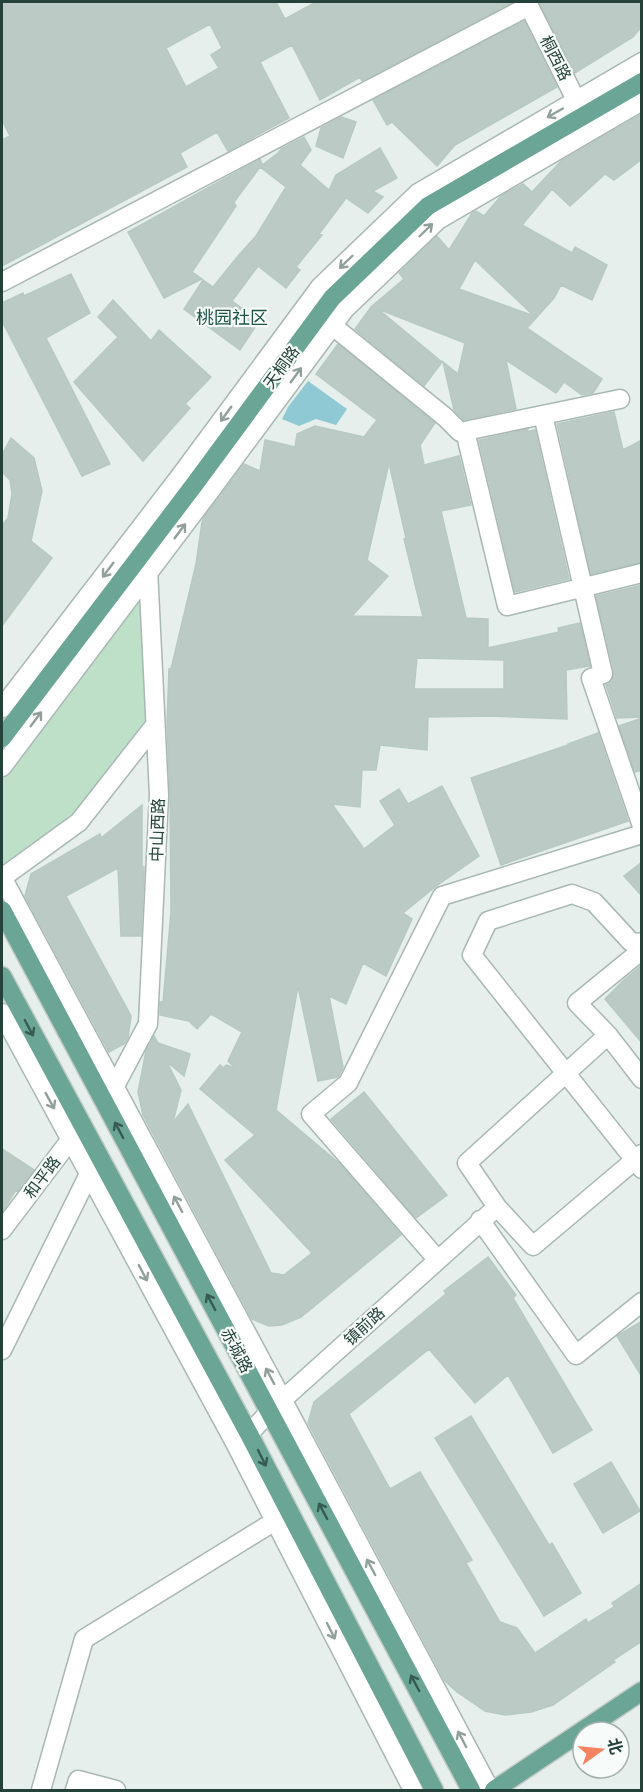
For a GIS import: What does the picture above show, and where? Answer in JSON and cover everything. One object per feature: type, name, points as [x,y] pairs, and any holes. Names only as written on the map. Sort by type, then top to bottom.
[{"type":"main road","name":"天桐路","points":[[2,738],[6,718],[148,546],[332,298],[428,206],[580,107],[642,82]]},
{"type":"main road","name":"赤城路","points":[[2,910],[105,1104],[276,1405],[471,1791]]},
{"type":"main road","name":"赤城路","points":[[2,976],[249,1434],[434,1791]]},
{"type":"main road","points":[[492,1791],[642,1691]]},
{"type":"street","name":"桐西路","points":[[528,4],[580,107]]},
{"type":"street","points":[[2,282],[528,4]]},
{"type":"street","points":[[6,718],[320,287],[418,193],[580,107],[642,62]]},
{"type":"street","points":[[2,767],[345,309],[438,219],[642,101]]},
{"type":"street","points":[[320,315],[445,417],[460,432],[620,399]]},
{"type":"street","points":[[543,415],[603,674],[591,678],[642,826]]},
{"type":"street","points":[[465,431],[507,606],[642,573]]},
{"type":"street","name":"中山西路","points":[[105,1104],[148,1024],[159,795],[148,546]]},
{"type":"street","points":[[155,725],[79,822],[2,877],[115,1087],[276,1405],[492,1791]]},
{"type":"street","points":[[437,1260],[311,1114],[348,1083],[442,896],[642,834]]},
{"type":"street","points":[[608,1035],[566,1073],[467,1163],[496,1207],[532,1246],[639,1161],[566,1073],[472,955],[488,921],[572,894],[594,902],[632,942],[642,944]]},
{"type":"street","points":[[642,950],[577,1003],[608,1035],[642,1078]]},
{"type":"street","points":[[2,1013],[234,1442],[412,1791]]},
{"type":"street","name":"和平路","points":[[2,1230],[82,1124]]},
{"type":"street","points":[[2,1350],[89,1174]]},
{"type":"street","name":"镇前路","points":[[249,1434],[276,1405],[496,1207]]},
{"type":"street","points":[[480,1220],[576,1354],[642,1302]]},
{"type":"street","points":[[41,1791],[84,1639],[275,1521]]},
{"type":"street","points":[[75,1791],[78,1780],[117,1791]]},
{"type":"green space","points":[[148,573],[155,725],[79,822],[2,877],[2,766]]},
{"type":"water","points":[[308,381],[347,409],[336,425],[316,419],[299,426],[282,419],[288,407]]},
{"type":"building","points":[[2,2],[276,2],[285,19],[316,2],[513,2],[362,81],[360,77],[320,100],[292,45],[260,62],[289,118],[228,151],[217,132],[180,153],[187,167],[2,266],[2,140],[10,136],[2,120]],"holes":[[[210,24],[222,48],[211,55],[219,68],[186,87],[166,48]]]},
{"type":"building","points":[[539,2],[642,2],[642,26],[633,37],[575,73]]},
{"type":"building","points":[[524,21],[557,87],[455,145],[437,166],[392,122],[387,125],[373,100]]},
{"type":"building","points":[[642,114],[642,159],[614,180],[605,174],[570,206],[552,189],[522,225],[572,253],[575,247],[607,265],[592,300],[561,285],[554,298],[527,328],[602,379],[593,393],[582,395],[564,382],[556,393],[506,360],[516,409],[464,420],[454,410],[443,362],[458,374],[465,343],[378,309],[442,362],[424,386],[355,329],[371,307],[404,279],[399,273],[437,236],[449,250],[472,213],[476,211],[484,216],[501,196],[523,184],[532,192],[561,161]],"holes":[[[475,260],[534,316],[459,289]]]},
{"type":"building","points":[[341,117],[356,122],[343,158],[316,146],[321,128]]},
{"type":"building","points":[[304,137],[311,150],[300,165],[329,190],[336,175],[380,148],[397,178],[373,191],[383,197],[368,213],[346,198],[319,234],[322,235],[296,267],[300,270],[286,288],[258,266],[232,301],[259,321],[240,350],[184,309],[203,280],[213,287],[256,236],[286,187],[260,167],[234,202],[236,206],[192,272],[202,279],[164,298],[128,232],[260,159],[261,166],[281,149]]},
{"type":"building","points":[[71,274],[90,313],[46,338],[110,464],[82,476],[2,321],[2,303],[23,293],[24,296]]},
{"type":"building","points":[[113,300],[151,341],[159,330],[211,377],[185,404],[190,408],[143,461],[74,382],[118,337],[98,317]]},
{"type":"building","points":[[338,344],[435,423],[420,445],[424,465],[459,456],[471,505],[441,511],[466,618],[488,619],[488,648],[559,632],[558,628],[580,623],[590,666],[566,670],[567,719],[490,716],[428,717],[427,750],[380,745],[376,770],[362,769],[360,807],[332,804],[364,849],[395,825],[380,801],[399,789],[408,804],[442,786],[479,856],[403,913],[412,919],[386,976],[363,963],[346,1004],[329,996],[343,1067],[338,1077],[318,1081],[298,986],[276,1110],[340,1164],[401,1235],[301,1317],[282,1325],[269,1326],[252,1319],[143,1115],[138,1092],[146,1051],[148,1047],[150,1050],[154,1036],[158,1043],[190,1054],[184,1076],[167,1062],[181,1090],[173,1122],[188,1104],[271,1273],[284,1275],[312,1253],[225,1160],[255,1135],[200,1089],[220,1065],[224,1068],[226,1065],[235,1068],[228,1061],[242,1032],[211,1014],[197,1029],[189,1021],[160,1015],[160,1002],[163,1002],[171,912],[167,725],[169,669],[171,669],[196,564],[202,522],[244,464],[260,471],[265,440],[295,447],[297,434],[315,426],[364,437],[377,420],[316,374]],"holes":[[[389,463],[406,538],[404,539],[423,617],[352,616],[388,576],[367,560]],[[417,658],[504,660],[504,689],[414,689]]]},
{"type":"building","points":[[614,412],[623,450],[642,440],[642,562],[591,574],[557,424]]},
{"type":"building","points":[[528,429],[526,432],[535,430],[569,579],[515,592],[479,440]]},
{"type":"building","points":[[11,438],[34,458],[42,491],[31,541],[52,558],[2,626],[2,525],[8,518],[12,494],[10,480],[2,472],[2,455]]},
{"type":"building","points":[[642,585],[642,717],[617,718],[606,685],[612,681],[614,671],[596,596]]},
{"type":"building","points":[[642,718],[642,770],[635,772],[619,726]]},
{"type":"building","points":[[598,733],[628,821],[501,865],[471,778]]},
{"type":"building","points":[[142,805],[142,867],[144,867],[144,872],[141,936],[121,936],[118,868],[66,896],[131,1016],[128,1038],[124,1044],[109,1052],[25,896],[31,874],[100,834],[101,838]]},
{"type":"building","points":[[642,862],[642,896],[624,876]]},
{"type":"building","points":[[642,965],[642,1043],[605,999]]},
{"type":"building","points":[[364,1092],[447,1195],[416,1218],[331,1119]]},
{"type":"building","points":[[2,1149],[34,1170],[18,1191],[16,1190],[2,1212]]},
{"type":"building","points":[[488,1257],[516,1295],[513,1298],[592,1430],[553,1453],[508,1375],[475,1403],[429,1349],[349,1414],[390,1489],[420,1472],[472,1560],[466,1563],[500,1622],[517,1628],[535,1653],[586,1619],[588,1623],[614,1607],[612,1603],[642,1583],[642,1641],[553,1705],[531,1712],[505,1715],[485,1711],[445,1681],[308,1423],[314,1402],[446,1294],[444,1291]]},
{"type":"building","points":[[642,1321],[642,1377],[617,1336]]},
{"type":"building","points":[[471,1416],[549,1545],[552,1543],[581,1593],[544,1616],[435,1438]]},
{"type":"building","points":[[611,1462],[640,1511],[603,1533],[574,1484]]},
{"type":"district","name":"桃园社区","points":[[232,318]]}]
